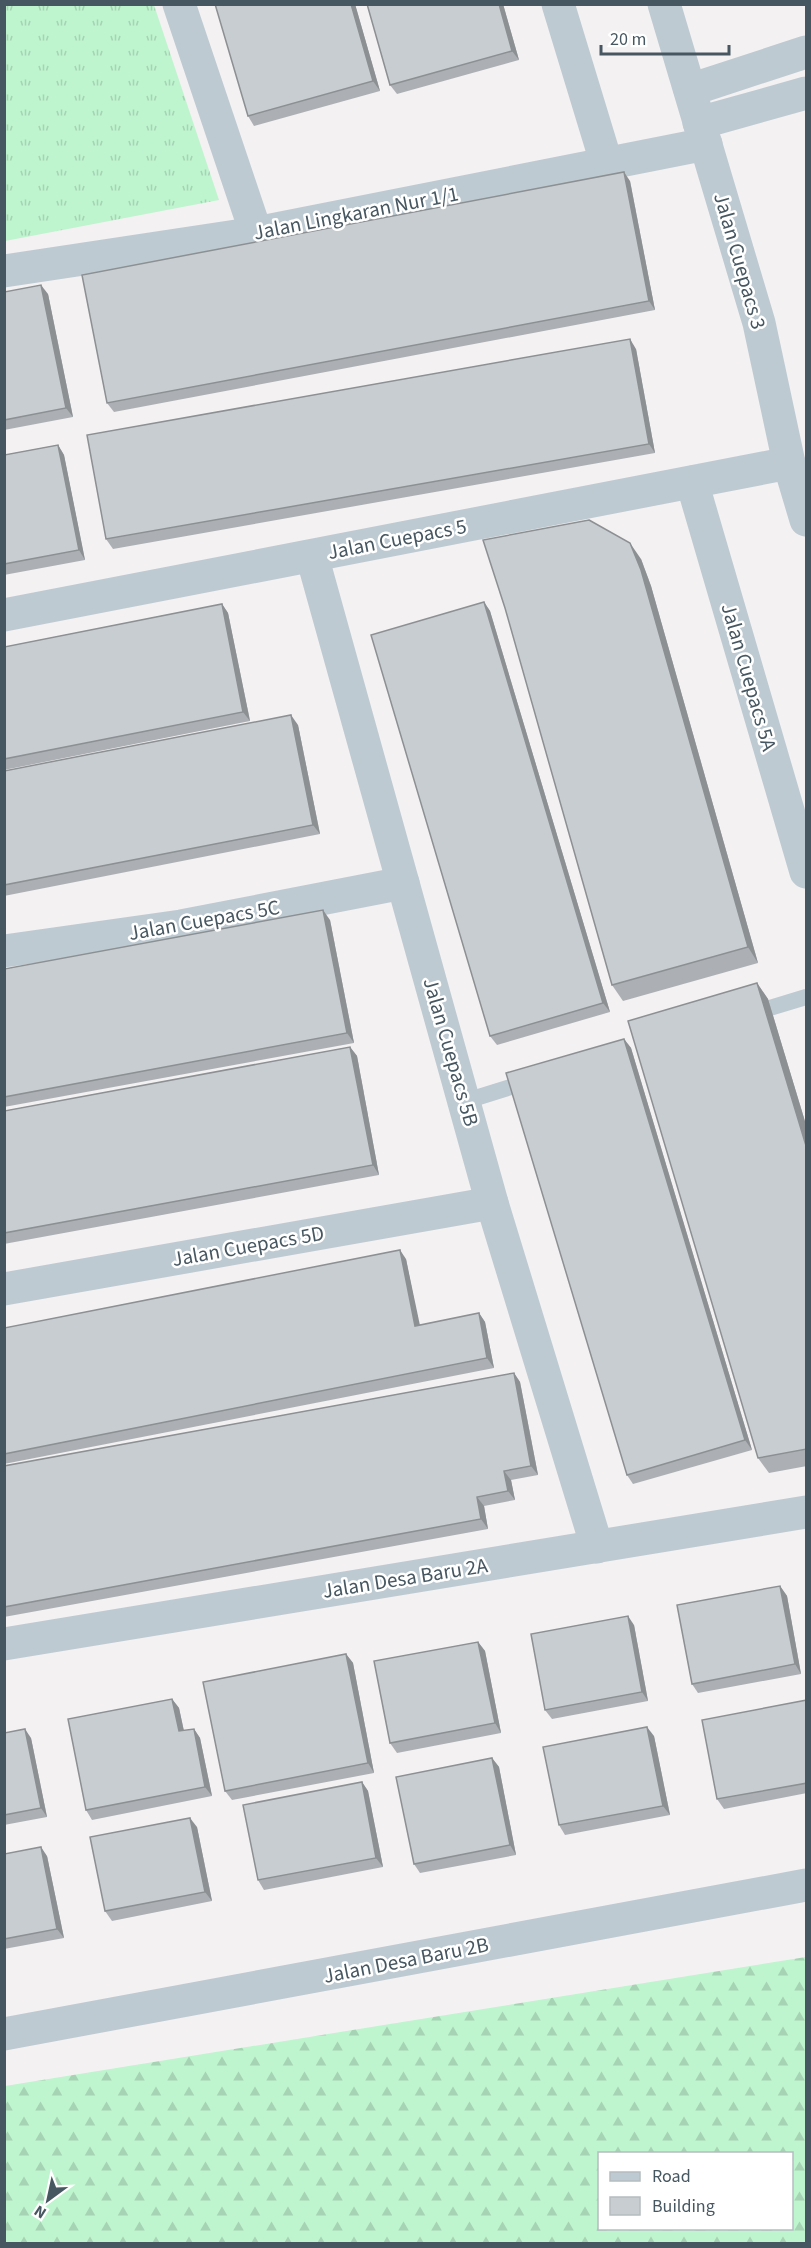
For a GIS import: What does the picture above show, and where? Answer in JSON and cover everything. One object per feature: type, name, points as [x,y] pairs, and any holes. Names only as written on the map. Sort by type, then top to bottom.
[{"type":"street","points":[[179,4],[256,233]]},
{"type":"street","points":[[558,4],[607,165]]},
{"type":"street","name":"Jalan Cuepacs 3","points":[[664,4],[759,323],[789,464],[807,520]]},
{"type":"street","points":[[690,90],[807,52]]},
{"type":"street","name":"Jalan Lingkaran Nur 1/1","points":[[4,271],[256,233],[607,165],[703,134],[807,93]]},
{"type":"street","name":"Jalan Cuepacs 5","points":[[4,615],[789,464]]},
{"type":"street","name":"Jalan Cuepacs 5A","points":[[692,482],[807,872]]},
{"type":"street","name":"Jalan Cuepacs 5B","points":[[312,556],[466,1101],[492,1203],[597,1547]]},
{"type":"street","name":"Jalan Cuepacs 5C","points":[[4,951],[181,926],[403,883]]},
{"type":"street","name":"Jalan Cuepacs 5D","points":[[4,1289],[492,1203]]},
{"type":"street","name":"Jalan Desa Baru 2A","points":[[4,1644],[807,1512]]},
{"type":"street","name":"Jalan Desa Baru 2B","points":[[4,2034],[807,1885]]},
{"type":"lane","points":[[738,1017],[807,997]]},
{"type":"lane","points":[[466,1101],[545,1076]]},
{"type":"green space","points":[[5,4],[154,5],[219,200],[5,241]]},
{"type":"green space","points":[[806,1957],[806,2243],[5,2243],[5,2086]]},
{"type":"building","points":[[215,4],[351,4],[373,81],[248,116]]},
{"type":"building","points":[[367,4],[499,4],[512,51],[390,85]]},
{"type":"building","points":[[624,172],[649,301],[107,403],[82,275]]},
{"type":"building","points":[[41,285],[66,408],[4,420],[4,292]]},
{"type":"building","points":[[630,339],[649,444],[106,539],[87,435]]},
{"type":"building","points":[[58,445],[79,550],[4,564],[4,455]]},
{"type":"building","points":[[589,520],[630,543],[641,570],[748,947],[612,985],[505,608],[483,540]]},
{"type":"building","points":[[484,602],[603,1003],[490,1036],[371,635]]},
{"type":"building","points":[[222,604],[243,712],[4,759],[4,647]]},
{"type":"building","points":[[291,715],[313,825],[4,885],[4,771]]},
{"type":"building","points":[[323,910],[347,1033],[4,1097],[4,969]]},
{"type":"building","points":[[757,983],[807,1149],[807,1449],[758,1458],[628,1021]]},
{"type":"building","points":[[624,1039],[745,1440],[627,1475],[506,1073]]},
{"type":"building","points":[[350,1047],[373,1165],[4,1233],[4,1111]]},
{"type":"building","points":[[400,1250],[415,1326],[479,1313],[487,1358],[4,1454],[4,1328]]},
{"type":"building","points":[[514,1373],[531,1466],[504,1471],[508,1491],[477,1497],[481,1519],[4,1607],[4,1466]]},
{"type":"building","points":[[780,1586],[795,1664],[692,1684],[677,1605]]},
{"type":"building","points":[[628,1616],[642,1692],[545,1710],[531,1634]]},
{"type":"building","points":[[478,1642],[495,1723],[390,1743],[374,1661]]},
{"type":"building","points":[[346,1654],[368,1763],[225,1791],[203,1682]]},
{"type":"building","points":[[172,1699],[179,1731],[194,1729],[205,1787],[86,1810],[68,1719]]},
{"type":"building","points":[[807,1700],[807,1783],[717,1799],[702,1720]]},
{"type":"building","points":[[647,1727],[663,1806],[559,1825],[543,1747]]},
{"type":"building","points":[[25,1729],[41,1808],[4,1815],[4,1733]]},
{"type":"building","points":[[492,1758],[510,1845],[414,1864],[396,1777]]},
{"type":"building","points":[[362,1782],[376,1858],[258,1880],[243,1805]]},
{"type":"building","points":[[190,1818],[205,1892],[105,1911],[90,1837]]},
{"type":"building","points":[[41,1847],[57,1929],[4,1939],[4,1854]]}]
